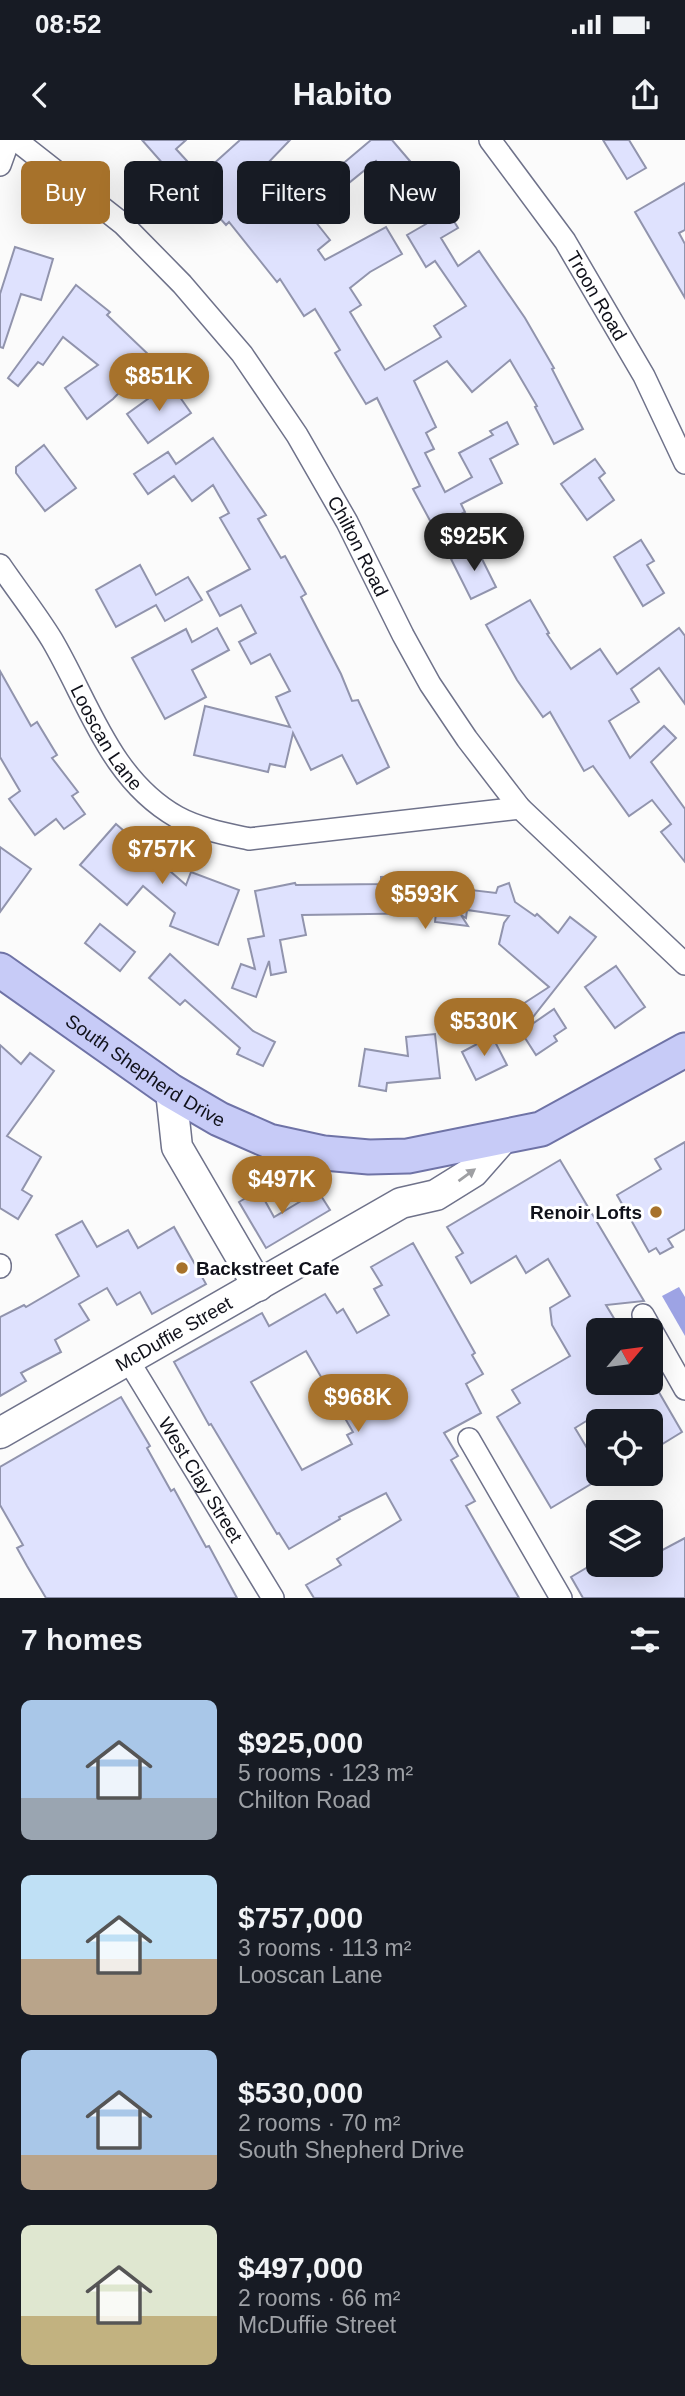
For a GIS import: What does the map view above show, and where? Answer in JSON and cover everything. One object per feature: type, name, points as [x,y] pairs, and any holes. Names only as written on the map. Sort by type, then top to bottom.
[{"type":"main road","name":"South Shepherd Drive","points":[[0,970],[172,1091],[219,1119],[269,1141],[324,1153],[369,1157],[408,1156],[541,1129],[685,1050]]},
{"type":"main road","points":[[505,1138],[533,1112],[685,1024]]},
{"type":"street","points":[[0,165],[9,140]]},
{"type":"street","name":"Chilton Road","points":[[16,140],[123,224],[183,284],[242,354],[297,435],[347,522],[388,607],[430,684],[467,738],[520,808],[685,964]]},
{"type":"street","name":"Troon Road","points":[[490,140],[565,241],[644,376],[685,463]]},
{"type":"street","name":"Looscan Lane","points":[[0,565],[52,640],[104,741],[122,769],[149,798],[179,818],[213,831],[250,839],[520,808]]},
{"type":"street","points":[[172,1091],[177,1147],[258,1286]]},
{"type":"street","name":"McDuffie Street","points":[[0,1433],[401,1203],[436,1195],[473,1172],[505,1138]]},
{"type":"street","points":[[642,1315],[685,1389]]},
{"type":"street","name":"West Clay Street","points":[[128,1360],[273,1598]]},
{"type":"street","points":[[469,1439],[561,1598]]},
{"type":"water","points":[[679,1287],[685,1297],[685,1336],[662,1296]]},
{"type":"building","points":[[142,140],[186,140],[176,149],[187,161],[161,161]]},
{"type":"building","points":[[240,140],[290,140],[270,161],[237,161],[237,224],[317,224],[330,240],[318,250],[325,260],[386,227],[402,254],[370,272],[350,288],[361,305],[350,312],[385,370],[441,337],[434,326],[466,306],[435,261],[426,267],[407,235],[426,224],[456,224],[458,228],[441,238],[458,266],[479,251],[525,318],[554,368],[552,369],[583,429],[554,444],[535,407],[537,406],[510,360],[472,392],[447,361],[414,381],[436,427],[426,433],[434,449],[425,453],[445,492],[472,477],[459,453],[493,435],[490,431],[507,422],[518,444],[490,459],[502,483],[461,504],[465,512],[434,528],[413,489],[420,486],[377,398],[366,404],[335,353],[340,350],[315,309],[304,316],[280,279],[277,282],[229,222],[226,225],[223,222],[223,161],[217,161]]},
{"type":"building","points":[[371,140],[392,140],[410,161],[364,161],[364,171],[350,182],[350,161],[346,161]]},
{"type":"building","points":[[603,140],[629,140],[646,168],[627,179]]},
{"type":"building","points":[[685,183],[685,230],[679,233],[685,244],[685,298],[635,212]]},
{"type":"building","points":[[15,247],[53,259],[41,300],[21,294],[3,348],[0,347],[0,294]]},
{"type":"building","points":[[76,285],[110,312],[107,315],[150,356],[113,399],[87,419],[65,388],[98,365],[63,337],[43,365],[38,362],[18,386],[8,378]]},
{"type":"building","points":[[170,383],[191,413],[148,443],[127,414]]},
{"type":"building","points":[[213,438],[266,515],[258,519],[281,558],[285,556],[306,594],[301,597],[352,701],[358,700],[389,767],[357,784],[342,755],[311,770],[293,733],[285,767],[270,764],[268,772],[194,755],[205,706],[290,727],[276,697],[290,691],[270,654],[251,664],[239,642],[256,633],[241,605],[220,616],[207,592],[250,569],[220,518],[229,513],[213,485],[192,501],[174,476],[148,494],[134,474],[168,452],[176,464]]},
{"type":"building","points":[[44,445],[76,488],[45,511],[16,473],[16,467]]},
{"type":"building","points":[[595,459],[605,473],[599,478],[614,500],[587,520],[561,484]]},
{"type":"building","points":[[641,540],[654,561],[647,565],[664,593],[643,606],[614,557]]},
{"type":"building","points":[[476,547],[496,587],[471,599],[451,559]]},
{"type":"building","points":[[140,565],[156,595],[188,577],[202,600],[165,621],[156,605],[116,627],[96,590]]},
{"type":"building","points":[[530,600],[549,633],[547,634],[571,669],[600,649],[617,674],[679,628],[685,636],[685,704],[659,668],[631,689],[639,702],[609,721],[630,758],[664,726],[676,738],[651,762],[685,809],[685,862],[661,832],[671,824],[652,800],[629,816],[593,766],[584,771],[550,712],[543,717],[517,680],[486,625]]},
{"type":"building","points":[[217,628],[229,650],[192,670],[206,697],[165,719],[132,658],[186,629],[192,642]]},
{"type":"building","points":[[0,671],[31,726],[37,722],[57,755],[52,758],[78,792],[72,796],[85,814],[64,829],[56,819],[35,835],[9,799],[20,791],[0,757]]},
{"type":"building","points":[[116,824],[186,885],[191,872],[239,890],[218,945],[170,926],[175,913],[143,886],[127,905],[80,865]]},
{"type":"building","points":[[0,847],[31,869],[0,912]]},
{"type":"building","points":[[381,877],[464,877],[462,889],[496,893],[498,887],[509,883],[515,902],[535,916],[537,914],[558,933],[570,917],[596,937],[522,1031],[554,1009],[566,1028],[554,1036],[557,1041],[536,1055],[509,1013],[549,987],[499,944],[504,923],[509,916],[467,910],[466,918],[461,915],[468,926],[435,922],[436,913],[302,915],[306,935],[280,940],[286,972],[271,975],[269,961],[256,997],[232,988],[241,964],[255,969],[248,939],[264,936],[255,891],[295,883],[381,884]]},
{"type":"building","points":[[100,924],[135,952],[120,971],[85,943]]},
{"type":"building","points":[[170,954],[253,1031],[275,1042],[263,1066],[237,1054],[240,1048],[185,1000],[180,1005],[149,978]]},
{"type":"building","points":[[616,966],[645,1007],[615,1028],[585,987]]},
{"type":"building","points":[[435,1034],[440,1078],[387,1083],[386,1091],[359,1086],[365,1049],[408,1056],[406,1037]]},
{"type":"building","points":[[492,1036],[507,1065],[476,1080],[462,1052]]},
{"type":"building","points":[[0,1045],[21,1064],[30,1053],[54,1071],[7,1136],[41,1157],[22,1190],[32,1196],[18,1219],[0,1208]]},
{"type":"building","name":"Renoir Lofts","points":[[685,1142],[685,1229],[668,1239],[673,1247],[660,1254],[656,1248],[649,1252],[617,1195],[661,1169],[655,1159]]},
{"type":"building","points":[[560,1160],[644,1301],[606,1305],[614,1318],[586,1318],[586,1395],[661,1395],[682,1432],[663,1444],[663,1409],[586,1409],[586,1421],[575,1428],[586,1446],[588,1486],[551,1508],[497,1417],[520,1403],[512,1390],[570,1356],[552,1325],[550,1308],[570,1296],[548,1259],[526,1273],[516,1256],[471,1283],[456,1257],[463,1253],[447,1227]]},
{"type":"building","points":[[259,1190],[274,1217],[318,1191],[330,1210],[266,1248],[239,1202]]},
{"type":"building","points":[[82,1221],[97,1247],[128,1230],[138,1248],[174,1227],[206,1284],[152,1314],[140,1292],[117,1305],[107,1288],[79,1304],[89,1320],[55,1340],[61,1352],[21,1373],[26,1381],[0,1396],[0,1317],[24,1305],[26,1307],[79,1276],[56,1235]]},
{"type":"building","points":[[413,1243],[475,1353],[472,1355],[483,1374],[466,1384],[481,1413],[444,1433],[458,1456],[451,1460],[475,1501],[466,1506],[519,1598],[314,1598],[306,1585],[341,1565],[337,1559],[401,1520],[386,1493],[339,1517],[340,1519],[289,1549],[279,1533],[277,1534],[211,1424],[209,1425],[174,1362],[262,1313],[269,1326],[325,1294],[337,1313],[343,1309],[357,1333],[389,1315],[374,1289],[382,1285],[371,1267]],"holes":[[[306,1351],[353,1432],[347,1435],[352,1444],[302,1470],[251,1382]]]},
{"type":"building","points":[[121,1397],[150,1446],[147,1448],[171,1491],[174,1489],[237,1598],[46,1598],[27,1566],[17,1548],[23,1545],[0,1505],[0,1467]]},
{"type":"building","points":[[685,1538],[685,1598],[583,1598],[571,1577],[586,1568],[586,1577],[663,1577],[663,1550]]},
{"type":"place","name":"Renoir Lofts","points":[[656,1212]]},
{"type":"place","name":"Backstreet Cafe","points":[[182,1268]]}]
